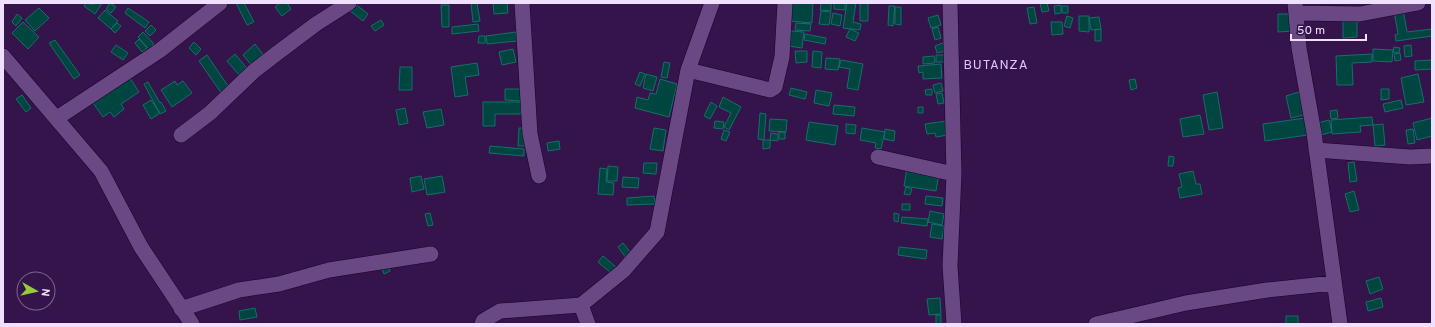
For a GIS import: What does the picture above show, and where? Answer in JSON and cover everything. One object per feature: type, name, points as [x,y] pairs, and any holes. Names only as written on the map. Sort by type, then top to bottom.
[{"type":"street","points":[[57,118],[159,51],[220,3]]},
{"type":"street","points":[[182,135],[210,113],[254,71],[316,24],[349,3]]},
{"type":"street","points":[[522,3],[530,134],[539,176]]},
{"type":"street","points":[[482,324],[483,321],[500,311],[580,306],[623,271],[657,232],[688,70],[712,3]]},
{"type":"street","points":[[688,70],[770,90],[775,87],[782,57],[785,3]]},
{"type":"street","points":[[950,3],[954,174],[950,266],[954,324]]},
{"type":"street","points":[[1340,324],[1316,150],[1299,48],[1296,8],[1360,14],[1418,3]]},
{"type":"street","points":[[3,56],[101,171],[141,247],[190,323]]},
{"type":"street","points":[[1316,150],[1410,157],[1432,156]]},
{"type":"street","points":[[878,157],[954,174]]},
{"type":"street","points":[[181,309],[239,290],[279,284],[329,270],[431,254]]},
{"type":"street","points":[[1096,324],[1186,303],[1267,290],[1334,283]]},
{"type":"street","points":[[580,306],[588,324]]},
{"type":"building","points":[[86,3],[102,3],[95,14],[84,6]]},
{"type":"building","points":[[110,3],[116,7],[111,13],[106,9]]},
{"type":"building","points":[[236,3],[244,3],[254,22],[247,25]]},
{"type":"building","points":[[280,3],[287,3],[291,9],[282,16],[275,7]]},
{"type":"building","points":[[354,3],[368,14],[363,21],[349,10]]},
{"type":"building","points":[[471,3],[477,3],[480,21],[473,22]]},
{"type":"building","points":[[493,3],[507,3],[508,13],[494,14]]},
{"type":"building","points":[[791,3],[813,3],[812,23],[789,21]]},
{"type":"building","points":[[821,3],[831,3],[831,11],[820,10]]},
{"type":"building","points":[[834,3],[845,3],[845,10],[834,9]]},
{"type":"building","points":[[847,3],[856,3],[853,22],[861,24],[860,30],[843,28]]},
{"type":"building","points":[[860,3],[868,3],[868,21],[860,21]]},
{"type":"building","points":[[1040,3],[1047,3],[1049,11],[1042,12]]},
{"type":"building","points":[[441,5],[449,5],[449,27],[442,27]]},
{"type":"building","points":[[1061,5],[1061,13],[1055,14],[1054,6]]},
{"type":"building","points":[[889,6],[895,6],[893,26],[888,25]]},
{"type":"building","points":[[1062,6],[1068,6],[1068,13],[1062,13]]},
{"type":"building","points":[[895,7],[901,7],[901,25],[895,24]]},
{"type":"building","points":[[1034,7],[1037,23],[1030,24],[1027,8]]},
{"type":"building","points":[[39,8],[49,18],[35,31],[25,20]]},
{"type":"building","points":[[128,8],[149,22],[145,28],[125,13]]},
{"type":"building","points":[[1403,9],[1407,32],[1432,29],[1432,36],[1396,41],[1395,35],[1398,34],[1394,11]]},
{"type":"building","points":[[105,10],[118,21],[111,29],[98,18]]},
{"type":"building","points":[[821,11],[831,12],[829,25],[819,24]]},
{"type":"building","points":[[833,13],[842,15],[840,26],[831,24]]},
{"type":"building","points":[[17,14],[22,18],[16,26],[12,22]]},
{"type":"building","points":[[1278,14],[1292,14],[1293,31],[1278,32]]},
{"type":"building","points":[[938,15],[941,25],[931,28],[928,18]]},
{"type":"building","points":[[1067,16],[1073,18],[1070,28],[1064,26]]},
{"type":"building","points":[[1079,16],[1089,16],[1089,32],[1079,31]]},
{"type":"building","points":[[1099,17],[1101,29],[1091,30],[1089,18]]},
{"type":"building","points":[[1343,19],[1357,19],[1357,37],[1343,38]]},
{"type":"building","points":[[381,20],[384,25],[375,31],[371,26]]},
{"type":"building","points":[[23,22],[39,37],[28,49],[12,33]]},
{"type":"building","points":[[1051,22],[1062,22],[1063,34],[1052,35]]},
{"type":"building","points":[[117,23],[121,26],[115,33],[111,29]]},
{"type":"building","points":[[796,23],[811,24],[810,31],[795,30]]},
{"type":"building","points":[[478,24],[479,31],[452,34],[452,27]]},
{"type":"building","points":[[151,25],[156,30],[150,36],[145,31]]},
{"type":"building","points":[[938,27],[941,38],[935,40],[932,29]]},
{"type":"building","points":[[850,29],[859,33],[855,41],[846,37]]},
{"type":"building","points":[[1101,29],[1101,41],[1095,41],[1095,30]]},
{"type":"building","points":[[791,31],[804,32],[802,48],[789,46]]},
{"type":"building","points":[[143,32],[154,44],[149,49],[138,37]]},
{"type":"building","points":[[516,32],[517,41],[487,44],[486,36]]},
{"type":"building","points":[[805,34],[826,38],[825,44],[804,40]]},
{"type":"building","points":[[479,36],[485,36],[485,43],[478,43]]},
{"type":"building","points":[[139,39],[147,48],[142,52],[135,43]]},
{"type":"building","points":[[55,40],[80,75],[74,79],[49,43]]},
{"type":"building","points":[[194,42],[201,49],[196,55],[189,48]]},
{"type":"building","points":[[943,43],[946,51],[937,53],[935,46]]},
{"type":"building","points":[[255,44],[265,57],[253,67],[243,55]]},
{"type":"building","points":[[116,45],[128,53],[123,60],[111,52]]},
{"type":"building","points":[[1411,45],[1412,56],[1405,57],[1404,46]]},
{"type":"building","points":[[1394,47],[1400,48],[1399,53],[1393,52]]},
{"type":"building","points":[[513,49],[516,62],[502,65],[499,52]]},
{"type":"building","points":[[1373,49],[1393,50],[1392,62],[1373,61]]},
{"type":"building","points":[[795,51],[807,51],[807,62],[796,63]]},
{"type":"building","points":[[813,51],[822,52],[821,68],[812,67]]},
{"type":"building","points":[[1400,53],[1401,60],[1395,61],[1394,54]]},
{"type":"building","points":[[235,54],[249,71],[241,77],[227,61]]},
{"type":"building","points":[[1372,54],[1372,62],[1352,63],[1353,85],[1337,85],[1336,56]]},
{"type":"building","points":[[207,55],[230,89],[222,94],[199,61]]},
{"type":"building","points":[[936,55],[947,55],[946,62],[936,62]]},
{"type":"building","points":[[934,56],[935,63],[923,64],[923,57]]},
{"type":"building","points":[[826,58],[840,59],[838,70],[825,69]]},
{"type":"building","points":[[841,60],[863,64],[858,90],[847,88],[850,69],[839,67]]},
{"type":"building","points":[[1432,60],[1432,69],[1415,70],[1415,61]]},
{"type":"building","points":[[664,62],[670,63],[667,78],[661,77]]},
{"type":"building","points":[[477,63],[479,75],[465,77],[468,95],[455,97],[451,67]]},
{"type":"building","points":[[941,64],[942,78],[923,79],[923,72],[919,73],[918,66]]},
{"type":"building","points":[[400,67],[412,67],[412,90],[399,90]]},
{"type":"building","points":[[640,72],[645,74],[640,86],[635,84]]},
{"type":"building","points":[[646,74],[657,77],[653,91],[643,88]]},
{"type":"building","points":[[1418,74],[1424,102],[1406,105],[1401,78]]},
{"type":"building","points":[[130,78],[139,92],[121,104],[124,109],[114,117],[110,112],[103,117],[93,103]]},
{"type":"building","points":[[660,79],[677,84],[669,117],[635,108],[637,97],[648,100],[650,93],[656,94]]},
{"type":"building","points":[[1135,79],[1137,88],[1131,90],[1129,80]]},
{"type":"building","points":[[175,81],[177,85],[183,81],[192,93],[172,107],[161,90]]},
{"type":"building","points":[[148,82],[166,111],[160,114],[144,84]]},
{"type":"building","points":[[941,83],[943,91],[935,93],[933,85]]},
{"type":"building","points":[[791,88],[807,92],[805,99],[789,95]]},
{"type":"building","points":[[505,89],[521,89],[521,101],[505,100]]},
{"type":"building","points":[[932,89],[932,95],[926,95],[925,90]]},
{"type":"building","points":[[1381,89],[1389,89],[1389,99],[1381,100]]},
{"type":"building","points":[[816,90],[832,93],[829,106],[814,103]]},
{"type":"building","points":[[1217,92],[1223,128],[1209,130],[1203,95]]},
{"type":"building","points":[[1299,92],[1304,115],[1291,118],[1286,96]]},
{"type":"building","points":[[942,93],[944,103],[938,104],[936,94]]},
{"type":"building","points":[[22,95],[31,108],[26,112],[16,99]]},
{"type":"building","points":[[723,97],[741,107],[729,130],[724,127],[731,113],[719,107]]},
{"type":"building","points":[[151,100],[160,113],[151,119],[143,105]]},
{"type":"building","points":[[1401,100],[1403,108],[1385,112],[1383,104]]},
{"type":"building","points":[[483,102],[521,102],[521,114],[495,114],[495,126],[483,126]]},
{"type":"building","points":[[711,102],[717,106],[710,119],[704,116]]},
{"type":"building","points":[[834,105],[855,107],[854,116],[833,114]]},
{"type":"building","points":[[918,107],[923,107],[923,113],[918,113]]},
{"type":"building","points":[[405,108],[408,123],[399,125],[396,110]]},
{"type":"building","points":[[441,109],[444,125],[427,128],[423,112]]},
{"type":"building","points":[[1337,110],[1338,118],[1331,119],[1330,111]]},
{"type":"building","points":[[760,113],[766,114],[764,140],[758,139]]},
{"type":"building","points":[[1200,115],[1204,134],[1183,137],[1180,119]]},
{"type":"building","points":[[1372,117],[1373,125],[1360,126],[1361,132],[1332,134],[1331,120]]},
{"type":"building","points":[[1305,118],[1308,135],[1265,141],[1263,124]]},
{"type":"building","points":[[1432,118],[1432,136],[1417,140],[1413,123]]},
{"type":"building","points":[[770,119],[787,120],[786,132],[769,131]]},
{"type":"building","points":[[1329,120],[1332,132],[1321,135],[1318,123]]},
{"type":"building","points":[[715,121],[724,122],[723,129],[714,128]]},
{"type":"building","points":[[946,121],[948,135],[936,137],[935,133],[927,134],[925,124]]},
{"type":"building","points":[[809,122],[838,126],[835,145],[806,140]]},
{"type":"building","points":[[846,124],[856,125],[855,134],[846,133]]},
{"type":"building","points":[[1383,124],[1385,145],[1375,146],[1373,125]]},
{"type":"building","points":[[519,128],[527,128],[526,146],[518,146]]},
{"type":"building","points":[[654,128],[666,130],[663,151],[650,149]]},
{"type":"building","points":[[862,128],[885,132],[881,149],[875,148],[876,143],[860,140]]},
{"type":"building","points":[[885,129],[895,131],[894,141],[884,139]]},
{"type":"building","points":[[1413,129],[1415,143],[1408,144],[1406,130]]},
{"type":"building","points":[[724,130],[730,132],[726,141],[721,139]]},
{"type":"building","points":[[779,132],[785,132],[785,139],[779,139]]},
{"type":"building","points":[[771,133],[778,134],[778,141],[770,140]]},
{"type":"building","points":[[763,140],[770,140],[770,148],[763,149]]},
{"type":"building","points":[[559,141],[560,149],[548,151],[547,143]]},
{"type":"building","points":[[490,146],[524,149],[524,156],[489,153]]},
{"type":"building","points":[[1169,156],[1174,157],[1173,166],[1168,166]]},
{"type":"building","points":[[1354,162],[1357,181],[1350,182],[1348,163]]},
{"type":"building","points":[[644,163],[657,163],[656,174],[643,173]]},
{"type":"building","points":[[608,166],[618,167],[617,181],[607,181]]},
{"type":"building","points":[[600,168],[607,169],[606,182],[614,183],[613,195],[598,194]]},
{"type":"building","points":[[907,168],[939,173],[936,191],[904,186]]},
{"type":"building","points":[[1193,171],[1196,184],[1200,184],[1202,194],[1180,198],[1178,188],[1182,187],[1179,174]]},
{"type":"building","points":[[421,176],[424,189],[412,192],[410,178]]},
{"type":"building","points":[[442,176],[445,192],[427,195],[424,179]]},
{"type":"building","points":[[623,177],[639,178],[638,188],[622,187]]},
{"type":"building","points":[[906,187],[912,189],[910,195],[904,194]]},
{"type":"building","points":[[1354,191],[1359,210],[1350,212],[1345,194]]},
{"type":"building","points":[[654,196],[655,204],[627,205],[627,198]]},
{"type":"building","points":[[926,196],[943,198],[942,206],[925,204]]},
{"type":"building","points":[[902,204],[910,204],[910,210],[902,210]]},
{"type":"building","points":[[930,211],[944,214],[942,225],[928,222]]},
{"type":"building","points":[[430,213],[433,225],[428,226],[425,214]]},
{"type":"building","points":[[894,213],[899,214],[898,222],[894,221]]},
{"type":"building","points":[[902,217],[928,219],[927,226],[901,223]]},
{"type":"building","points":[[932,224],[944,226],[942,239],[930,237]]},
{"type":"building","points":[[623,243],[631,253],[626,258],[618,247]]},
{"type":"building","points":[[899,247],[927,250],[926,259],[898,255]]},
{"type":"building","points":[[603,256],[616,267],[611,273],[598,262]]},
{"type":"building","points":[[387,263],[390,271],[384,274],[381,265]]},
{"type":"building","points":[[1379,277],[1383,289],[1370,294],[1366,281]]},
{"type":"building","points":[[940,298],[941,314],[929,315],[927,299]]},
{"type":"building","points":[[1381,298],[1383,307],[1368,311],[1366,302]]},
{"type":"building","points":[[255,308],[257,317],[240,320],[239,311]]},
{"type":"building","points":[[936,315],[941,315],[941,324],[936,324]]},
{"type":"building","points":[[1286,316],[1298,316],[1298,324],[1286,324]]},
{"type":"district","name":"BUTANZA","points":[[996,66]]}]
